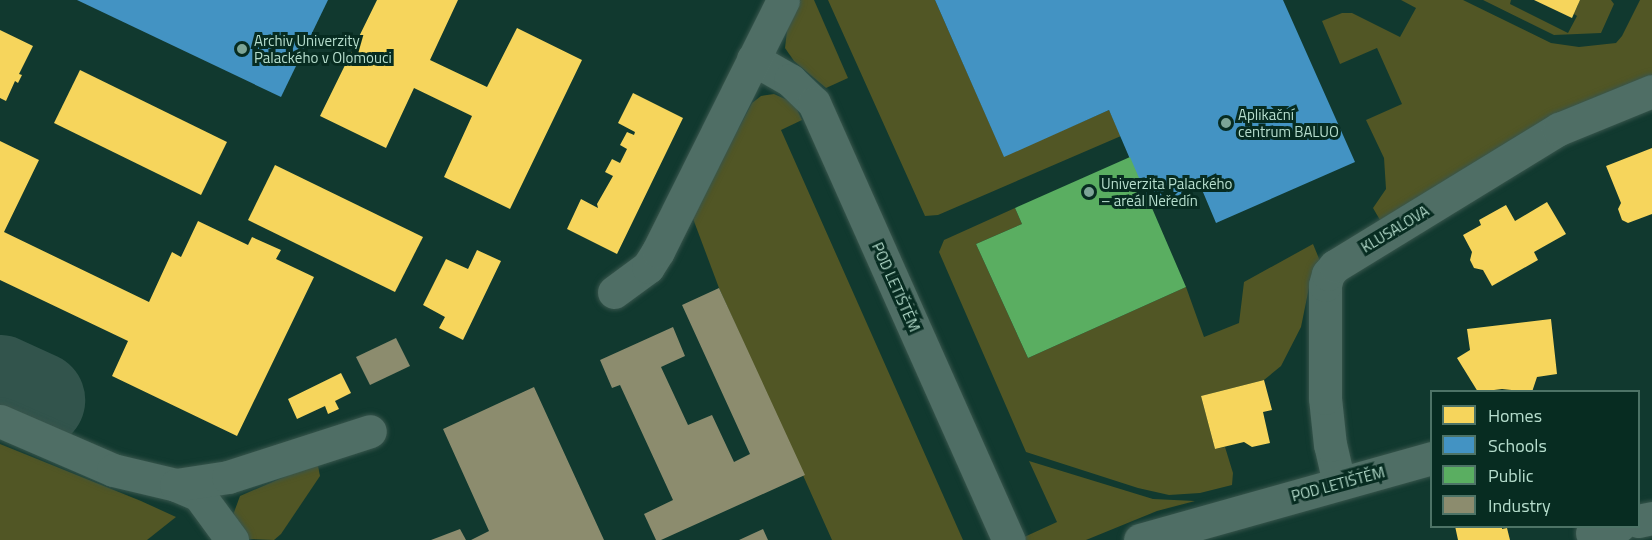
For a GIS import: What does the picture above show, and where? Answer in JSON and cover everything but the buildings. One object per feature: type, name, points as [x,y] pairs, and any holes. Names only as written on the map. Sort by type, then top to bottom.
[{"type":"street","points":[[614,292],[643,272],[658,251],[783,0]]},
{"type":"street","name":"POD LETIŠTĚM","points":[[753,59],[785,76],[814,103],[1009,540]]},
{"type":"street","name":"KLUSALOVA","points":[[1338,483],[1330,445],[1325,398],[1325,285],[1328,274],[1335,266],[1559,129],[1652,91]]},
{"type":"street","points":[[0,421],[113,470],[176,484],[199,495],[232,540]]},
{"type":"street","points":[[176,484],[228,477],[370,431]]},
{"type":"street","name":"POD LETIŠTĚM","points":[[1140,540],[1430,458]]},
{"type":"green space","points":[[800,0],[814,0],[848,78],[826,88],[794,61],[785,48],[787,30]]},
{"type":"green space","points":[[828,0],[935,0],[1004,156],[1109,110],[1121,136],[938,215],[925,216]]},
{"type":"green space","points":[[1401,0],[1463,0],[1551,43],[1579,47],[1616,43],[1622,36],[1640,0],[1652,0],[1652,76],[1380,220],[1373,208],[1386,189],[1384,158],[1366,120],[1402,104],[1377,48],[1340,64],[1322,21],[1342,13],[1352,13],[1400,37],[1416,8]]},
{"type":"green space","points":[[1483,0],[1511,0],[1510,4],[1568,33],[1577,16],[1574,14],[1580,0],[1611,0],[1614,4],[1601,33],[1554,35]]},
{"type":"green space","points":[[774,94],[794,103],[802,120],[781,130],[963,540],[832,540],[719,288],[692,216],[752,103],[761,96]]},
{"type":"green space","points":[[1015,208],[1022,224],[976,244],[1028,358],[1186,287],[1204,337],[1239,323],[1244,282],[1313,244],[1320,261],[1312,273],[1301,327],[1281,366],[1264,380],[1201,396],[1215,449],[1225,447],[1233,473],[1232,485],[1200,493],[1169,495],[1138,488],[1026,452],[939,252],[944,240]]},
{"type":"green space","points":[[0,444],[176,517],[147,540],[0,540]]},
{"type":"green space","points":[[1029,461],[1153,499],[1195,501],[1157,511],[1086,540],[1024,540],[1022,538],[1057,522]]},
{"type":"green space","points":[[312,465],[318,466],[320,476],[281,534],[274,540],[247,539],[233,515],[240,496]]},
{"type":"taxiway","points":[[0,383],[37,400]]},
{"type":"place","name":"Archiv Univerzity Palackého v Olomouci","points":[[242,49]]},
{"type":"place","name":"Aplikační centrum BALUO","points":[[1226,123]]},
{"type":"place","name":"Univerzita Palackého – areál Neředín","points":[[1089,192]]}]
